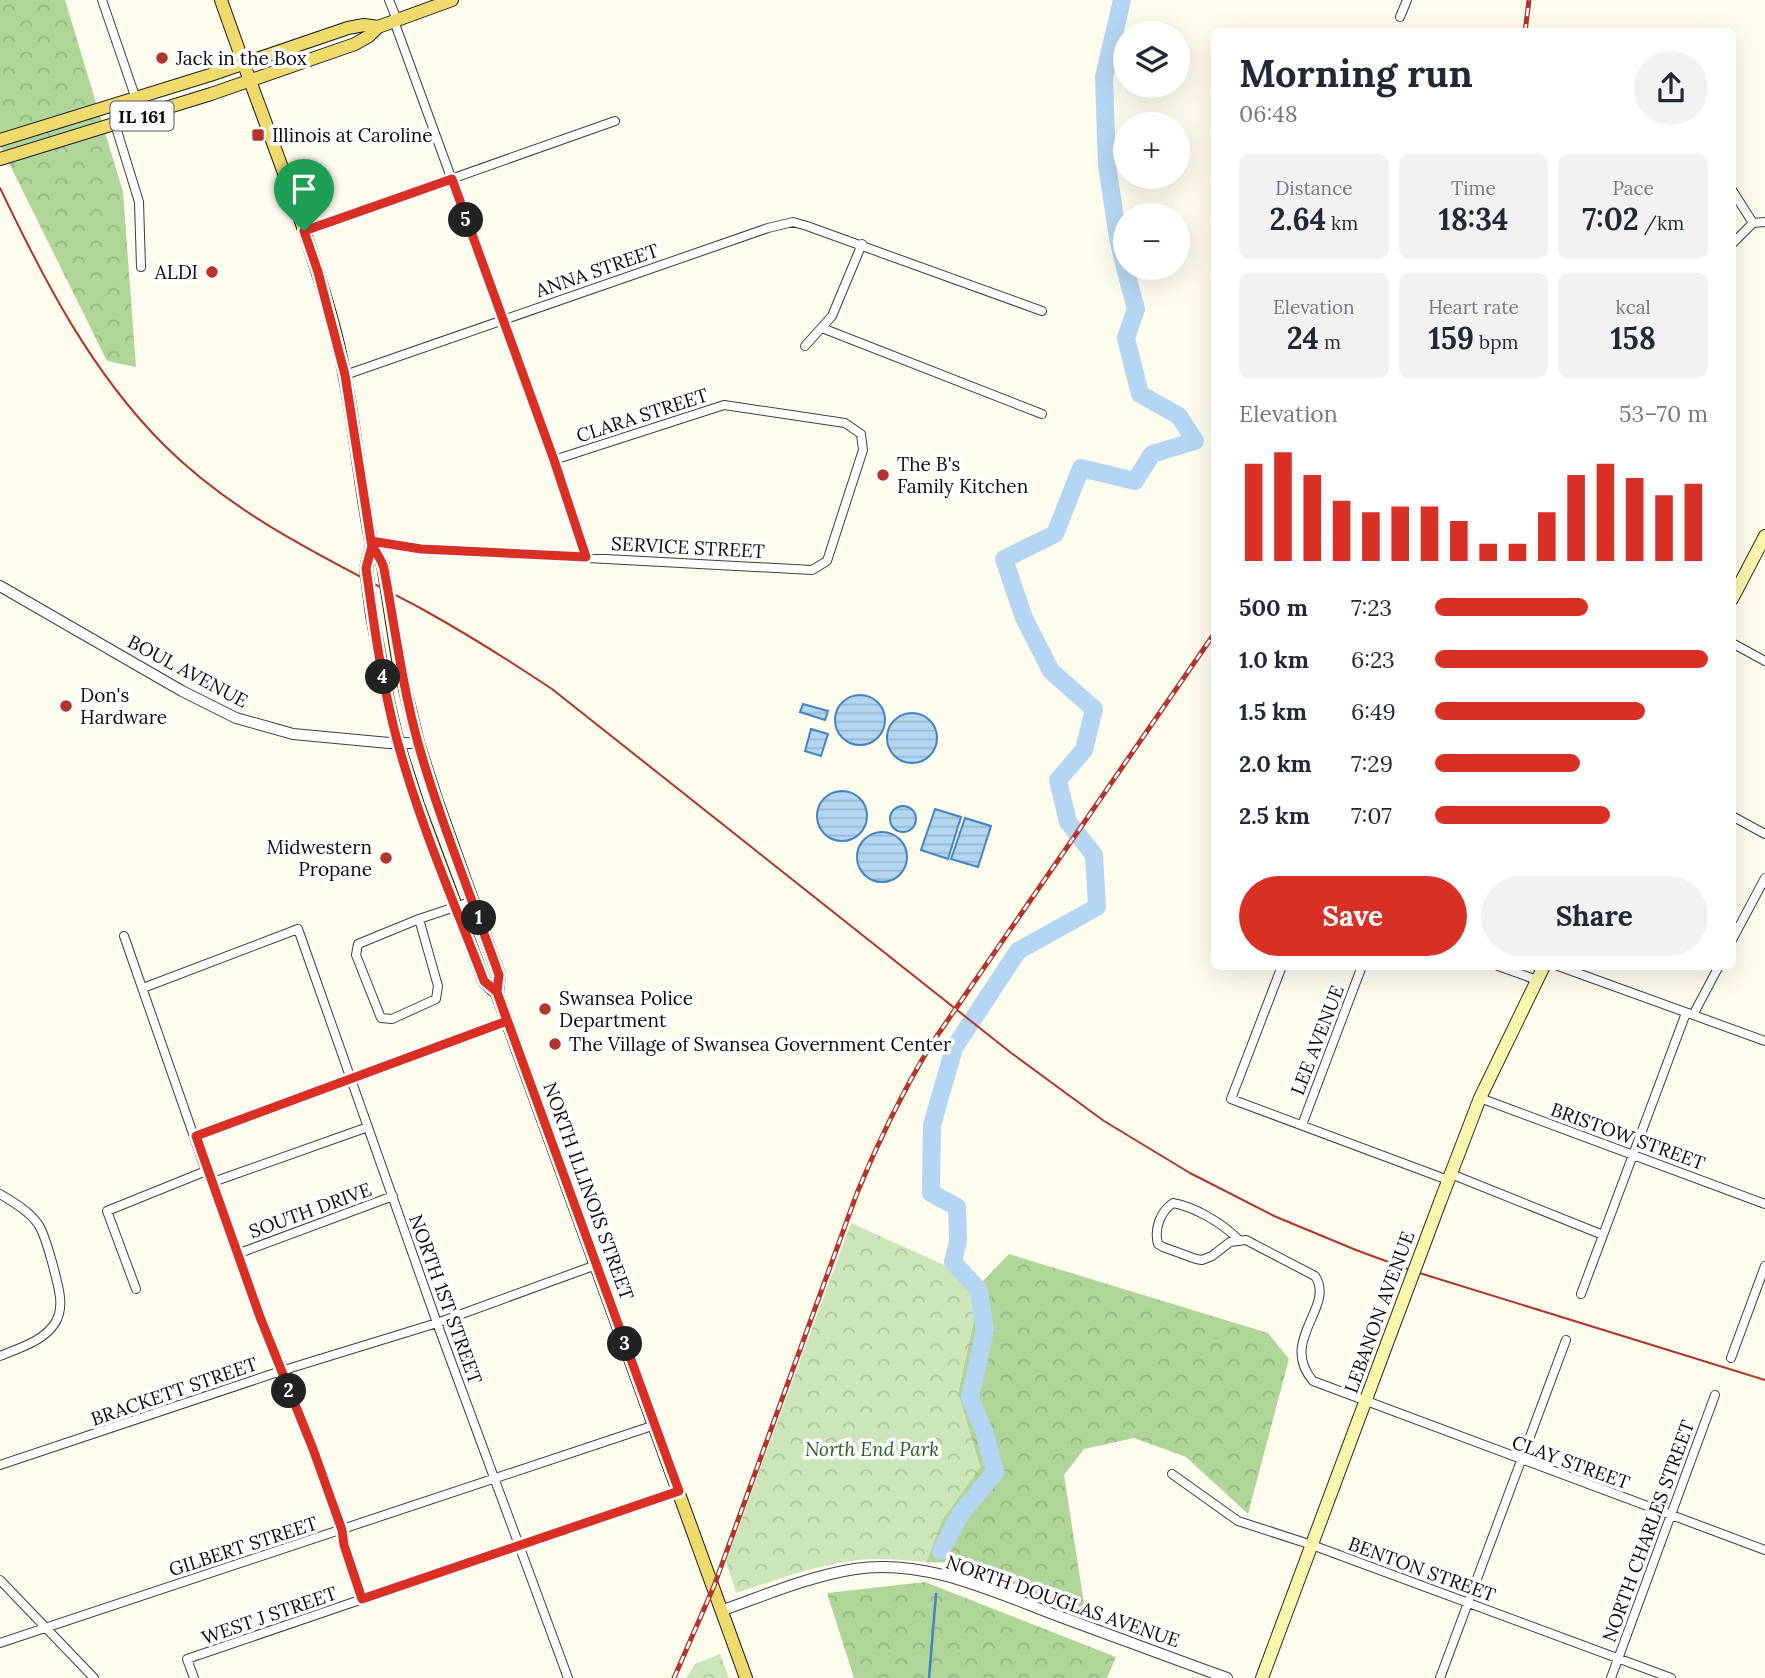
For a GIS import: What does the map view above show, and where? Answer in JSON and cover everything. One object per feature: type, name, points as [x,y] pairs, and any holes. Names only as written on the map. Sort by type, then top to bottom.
[{"type":"main road","name":"NORTH ILLINOIS STREET","points":[[221,0],[318,272],[345,375],[371,544],[366,568],[372,615],[398,743],[484,981],[497,992]]},
{"type":"main road","name":"IL 161","points":[[0,159],[249,81],[355,44],[369,36],[377,27],[452,0]]},
{"type":"main road","name":"IL 161","points":[[0,140],[136,99],[348,28],[364,25],[377,27]]},
{"type":"main road","points":[[1736,590],[1765,536]]},
{"type":"main road","name":"NORTH ILLINOIS STREET","points":[[371,544],[383,565],[398,660],[418,743],[499,975],[497,992],[746,1678]]},
{"type":"main road","name":"LEBANON AVENUE","points":[[1262,1678],[1480,1098],[1542,970]]},
{"type":"street","points":[[102,0],[136,99]]},
{"type":"street","points":[[389,0],[554,460],[586,557]]},
{"type":"street","points":[[1400,17],[1407,0]]},
{"type":"street","points":[[304,231],[615,121]]},
{"type":"street","points":[[115,124],[139,202],[141,267]]},
{"type":"street","points":[[1736,196],[1753,223]]},
{"type":"street","name":"ANNA STREET","points":[[345,375],[768,228],[793,222],[862,244],[1042,311]]},
{"type":"street","points":[[1736,240],[1753,223],[1765,222]]},
{"type":"street","points":[[805,346],[832,316],[862,244]]},
{"type":"street","points":[[822,328],[1042,414]]},
{"type":"street","name":"CLARA STREET","points":[[554,460],[724,404],[845,423],[861,434]]},
{"type":"street","name":"SERVICE STREET","points":[[371,544],[812,570],[827,561],[863,450],[861,434]]},
{"type":"street","name":"BOUL AVENUE","points":[[0,586],[182,691],[236,718],[293,734],[418,743]]},
{"type":"street","points":[[1736,645],[1765,661]]},
{"type":"street","points":[[1736,818],[1765,834]]},
{"type":"street","points":[[1736,932],[1765,878]]},
{"type":"street","points":[[419,919],[438,986],[436,999],[392,1019],[381,1017],[356,955],[358,944],[419,919],[473,901]]},
{"type":"street","name":"NORTH 1ST STREET","points":[[143,988],[298,929],[437,1323],[568,1678]]},
{"type":"street","points":[[124,936],[206,1171],[213,1182],[237,1254],[313,1449],[342,1530],[344,1545],[362,1599]]},
{"type":"street","points":[[1280,970],[1231,1099],[1603,1235]]},
{"type":"street","name":"LEE AVENUE","points":[[1302,1125],[1360,970]]},
{"type":"street","points":[[1510,970],[1537,980]]},
{"type":"street","points":[[1569,970],[1765,1041]]},
{"type":"street","points":[[1581,1294],[1689,1014],[1716,970]]},
{"type":"street","points":[[196,1136],[507,1021]]},
{"type":"street","name":"BRISTOW STREET","points":[[1480,1098],[1765,1203]]},
{"type":"street","points":[[213,1182],[368,1127]]},
{"type":"street","points":[[136,1289],[107,1211],[206,1171]]},
{"type":"street","points":[[0,1194],[38,1223],[60,1296],[59,1314],[49,1330],[28,1344],[0,1356]]},
{"type":"street","name":"SOUTH DRIVE","points":[[237,1254],[393,1196]]},
{"type":"street","points":[[1177,1204],[1226,1227],[1238,1240],[1230,1242],[1202,1260],[1158,1244],[1156,1228],[1169,1205],[1177,1204]]},
{"type":"street","name":"CLAY STREET","points":[[1238,1240],[1246,1240],[1315,1276],[1320,1282],[1320,1295],[1300,1349],[1301,1360],[1313,1381],[1765,1550]]},
{"type":"street","name":"BRACKETT STREET","points":[[0,1465],[281,1371],[437,1323],[596,1265]]},
{"type":"street","points":[[1731,1359],[1762,1284],[1765,1266]]},
{"type":"street","points":[[1440,1678],[1566,1339]]},
{"type":"street","name":"NORTH CHARLES STREET","points":[[1611,1678],[1714,1395]]},
{"type":"street","name":"GILBERT STREET","points":[[0,1643],[655,1425]]},
{"type":"street","name":"BENTON STREET","points":[[1172,1474],[1238,1521],[1312,1545],[1671,1678]]},
{"type":"street","name":"WEST J STREET","points":[[194,1678],[187,1659],[679,1491]]},
{"type":"street","name":"NORTH DOUGLAS AVENUE","points":[[723,1610],[807,1581],[846,1571],[876,1567],[905,1569],[963,1580],[1227,1678]]},
{"type":"street","points":[[0,1580],[94,1678]]},
{"type":"green space","points":[[0,0],[65,0],[123,192],[136,367],[107,361],[0,145]]},
{"type":"green space","name":"North End Park","points":[[851,1223],[982,1282],[958,1393],[980,1467],[942,1520],[926,1562],[879,1559],[836,1563],[736,1593],[726,1561]]},
{"type":"green space","points":[[1009,1254],[1268,1333],[1289,1359],[1248,1514],[1186,1457],[1134,1438],[1084,1449],[1064,1475],[1086,1616],[966,1563],[926,1562],[942,1520],[980,1467],[958,1393],[982,1282]]},
{"type":"green space","points":[[925,1582],[1116,1657],[1107,1678],[854,1678],[827,1593]]},
{"type":"green space","points":[[720,1654],[729,1678],[686,1678],[695,1664]]},
{"type":"water","points":[[850,696],[870,696],[884,710],[884,730],[870,744],[850,744],[836,730],[836,710]]},
{"type":"water","points":[[803,704],[828,711],[825,720],[800,712]]},
{"type":"water","points":[[902,714],[922,714],[936,728],[936,748],[922,762],[902,762],[888,748],[888,728]]},
{"type":"water","points":[[811,729],[828,734],[821,756],[805,751]]},
{"type":"water","points":[[832,792],[852,792],[866,806],[866,826],[852,840],[832,840],[818,826],[818,806]]},
{"type":"water","points":[[903,806],[912,810],[916,819],[912,828],[903,832],[894,828],[890,819],[894,810]]},
{"type":"water","points":[[935,809],[961,817],[948,859],[921,850]]},
{"type":"water","points":[[965,818],[991,826],[978,867],[951,859]]},
{"type":"water","points":[[872,833],[892,833],[906,847],[906,867],[892,881],[872,881],[858,867],[858,847]]},
{"type":"waterway","points":[[1113,205],[1107,165],[1104,77],[1122,0]]},
{"type":"waterway","points":[[941,1551],[959,1516],[995,1472],[984,1431],[970,1398],[985,1330],[979,1290],[953,1262],[958,1241],[957,1207],[931,1193],[932,1125],[954,1048],[1018,951],[1097,907],[1094,855],[1068,822],[1058,780],[1084,750],[1094,709],[1051,671],[1024,618],[1004,559],[1055,534],[1081,468],[1135,481],[1152,454],[1195,441],[1179,416],[1140,394],[1126,338],[1136,309],[1128,280]]},
{"type":"waterway","points":[[929,1678],[936,1594]]},
{"type":"tram line","points":[[0,188],[52,290],[92,356],[138,417],[192,471],[222,495],[287,536],[439,618],[552,689],[1010,1052],[1104,1121],[1190,1173],[1274,1216],[1356,1250],[1413,1271],[1765,1380]]},
{"type":"railway","points":[[1526,28],[1529,0]]},
{"type":"railway","points":[[674,1678],[714,1586],[857,1193],[900,1100],[930,1046],[1211,638]]},
{"type":"place","name":"Jack in the Box","points":[[162,58]]},
{"type":"place","name":"Illinois at Caroline","points":[[258,135]]},
{"type":"place","name":"ALDI","points":[[212,272]]},
{"type":"place","name":"The B's Family Kitchen","points":[[883,475]]},
{"type":"place","name":"Don's Hardware","points":[[66,706]]},
{"type":"place","name":"Midwestern Propane","points":[[386,858]]},
{"type":"place","name":"Swansea Police Department","points":[[545,1009]]},
{"type":"place","name":"The Village of Swansea Government Center","points":[[555,1044]]},
{"type":"route","points":[[304,231],[318,272],[345,375],[371,541],[383,565],[398,660],[418,743],[499,975],[497,992],[507,1021],[196,1136],[206,1171],[213,1182],[260,1317],[313,1449],[342,1530],[344,1545],[362,1599],[679,1491],[497,992],[484,981],[418,805],[398,743],[380,665],[366,568],[371,541],[421,549],[586,557],[554,460],[452,179],[304,231]]}]
